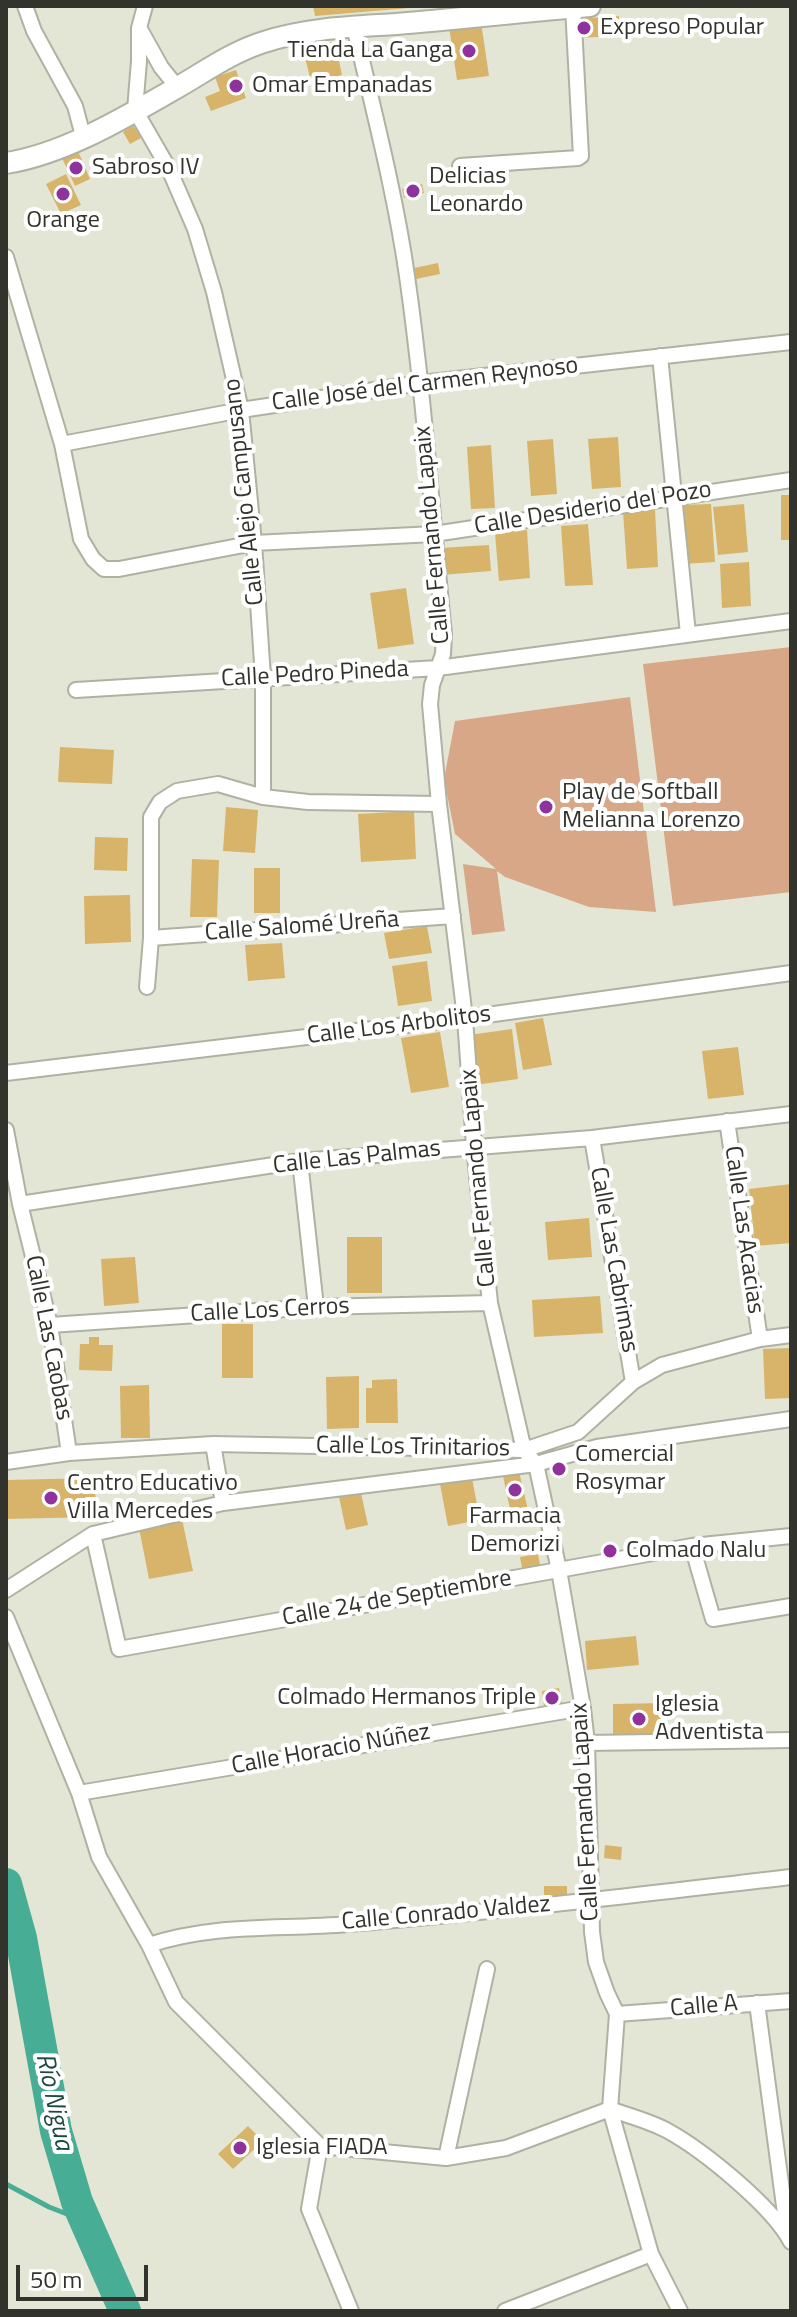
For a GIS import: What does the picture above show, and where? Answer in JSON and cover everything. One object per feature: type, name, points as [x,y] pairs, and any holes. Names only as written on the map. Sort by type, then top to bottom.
[{"type":"main road","points":[[14,161],[47,152],[83,136],[234,54],[263,42],[303,32],[354,26],[581,7]]},
{"type":"street","points":[[25,6],[34,31],[75,106],[83,136]]},
{"type":"street","points":[[135,110],[139,28],[145,6]]},
{"type":"street","points":[[460,166],[581,156],[581,7]]},
{"type":"street","name":"Calle Fernando Lapaix","points":[[354,26],[407,273],[421,383],[444,634],[443,654],[432,685],[430,704],[465,1018],[490,1303],[524,1450],[536,1464],[559,1570],[583,1708],[587,1743],[592,1932],[596,1962],[617,2014],[610,2109],[651,2254],[680,2311]]},
{"type":"street","points":[[139,28],[161,67],[177,87]]},
{"type":"street","name":"Calle Alejo Campusano","points":[[135,110],[169,169],[195,229],[214,292],[241,410],[263,678],[263,797]]},
{"type":"street","name":"Calle Desiderio del Pozo","points":[[6,257],[62,444],[81,539],[93,559],[104,569],[119,569],[254,543],[434,534],[791,480]]},
{"type":"street","name":"Calle José del Carmen Reynoso","points":[[62,444],[241,410],[421,383],[791,342]]},
{"type":"street","points":[[660,356],[688,634]]},
{"type":"street","name":"Calle Pedro Pineda","points":[[76,690],[438,668],[791,621]]},
{"type":"street","points":[[147,987],[151,938],[151,817],[160,802],[177,791],[218,784],[263,797],[308,802],[439,804]]},
{"type":"street","name":"Calle Salomé Ureña","points":[[151,938],[453,916]]},
{"type":"street","name":"Calle Los Arbolitos","points":[[6,1073],[465,1018],[791,973]]},
{"type":"street","name":"Calle Las Palmas","points":[[20,1204],[300,1161],[592,1138],[791,1114]]},
{"type":"street","name":"Calle Las Acacias","points":[[727,1121],[760,1339]]},
{"type":"street","name":"Calle Las Caobas","points":[[6,1130],[20,1204],[50,1325],[69,1453]]},
{"type":"street","name":"Calle Las Cabrimas","points":[[592,1138],[633,1382]]},
{"type":"street","points":[[300,1161],[316,1307]]},
{"type":"street","name":"Calle Los Cerros","points":[[50,1325],[316,1307],[490,1303]]},
{"type":"street","name":"Calle Los Trinitarios","points":[[6,1462],[69,1453],[213,1444],[524,1450],[578,1432],[633,1382],[662,1365],[760,1339],[791,1335]]},
{"type":"street","points":[[6,1590],[93,1534],[223,1503],[536,1464],[597,1447],[791,1419]]},
{"type":"street","points":[[213,1444],[223,1503]]},
{"type":"street","name":"Calle 24 de Septiembre","points":[[93,1534],[119,1649],[692,1546],[791,1536]]},
{"type":"street","points":[[692,1546],[713,1619],[791,1606]]},
{"type":"street","points":[[6,1617],[79,1793],[99,1857],[149,1945],[176,2002],[320,2146],[446,2158],[506,2148],[610,2109],[666,2130],[714,2163],[752,2196],[790,2238]]},
{"type":"street","name":"Calle Horacio Núñez","points":[[79,1793],[583,1708]]},
{"type":"street","points":[[587,1743],[791,1740]]},
{"type":"street","name":"Calle Conrado Valdez","points":[[149,1945],[177,1936],[240,1928],[345,1924],[791,1877]]},
{"type":"street","points":[[446,2158],[487,1969]]},
{"type":"street","name":"Calle A","points":[[617,2014],[791,2001]]},
{"type":"street","points":[[757,2003],[790,2238]]},
{"type":"street","points":[[320,2146],[309,2209],[351,2311]]},
{"type":"street","points":[[505,2311],[651,2254]]},
{"type":"shaded area","points":[[791,647],[791,892],[673,906],[643,664]]},
{"type":"shaded area","name":"Play de Softball Melianna Lorenzo","points":[[630,697],[656,912],[589,907],[505,877],[497,871],[505,931],[472,935],[463,864],[496,869],[455,834],[444,779],[455,721]]},
{"type":"building","points":[[313,6],[409,6],[409,8],[315,16]]},
{"type":"building","points":[[619,16],[620,36],[576,38],[575,19]]},
{"type":"building","name":"Tienda La Ganga","points":[[481,22],[489,76],[457,80],[449,27]]},
{"type":"building","points":[[335,41],[342,75],[311,82],[303,49]]},
{"type":"building","points":[[236,70],[246,98],[211,111],[205,97],[220,91],[215,77]]},
{"type":"building","points":[[133,125],[141,138],[130,144],[123,132]]},
{"type":"building","name":"Sabroso IV","points":[[78,151],[90,179],[75,186],[62,158]]},
{"type":"building","name":"Orange","points":[[66,174],[81,205],[61,214],[46,184]]},
{"type":"building","name":"Delicias Leonardo","points":[[422,184],[424,193],[404,198],[402,189]]},
{"type":"building","points":[[438,263],[440,274],[416,279],[414,268]]},
{"type":"building","points":[[618,437],[621,487],[592,489],[588,439]]},
{"type":"building","points":[[553,439],[557,494],[531,496],[527,441]]},
{"type":"building","points":[[491,445],[495,508],[471,509],[467,447]]},
{"type":"building","points":[[781,495],[791,495],[791,540],[781,540]]},
{"type":"building","points":[[711,504],[715,562],[683,564],[680,505]]},
{"type":"building","points":[[744,504],[748,552],[718,555],[713,507]]},
{"type":"building","points":[[655,509],[658,567],[627,569],[623,511]]},
{"type":"building","points":[[588,524],[593,585],[565,586],[561,526]]},
{"type":"building","points":[[527,530],[530,578],[499,581],[495,533]]},
{"type":"building","points":[[489,545],[491,571],[442,575],[440,548]]},
{"type":"building","points":[[749,562],[751,606],[722,608],[720,564]]},
{"type":"building","points":[[406,588],[414,644],[378,649],[370,593]]},
{"type":"building","points":[[60,747],[114,750],[112,784],[58,782]]},
{"type":"building","points":[[226,807],[258,810],[255,853],[223,851]]},
{"type":"building","points":[[414,811],[416,859],[361,862],[358,814]]},
{"type":"building","points":[[95,837],[128,838],[127,871],[94,870]]},
{"type":"building","points":[[192,859],[219,860],[217,917],[190,917]]},
{"type":"building","points":[[254,868],[280,868],[280,913],[254,913]]},
{"type":"building","points":[[130,895],[131,942],[85,944],[84,896]]},
{"type":"building","points":[[427,926],[432,953],[389,959],[384,933]]},
{"type":"building","points":[[282,943],[285,978],[248,981],[245,945]]},
{"type":"building","points":[[427,961],[432,1001],[398,1006],[392,966]]},
{"type":"building","points":[[543,1018],[552,1065],[523,1070],[515,1023]]},
{"type":"building","points":[[512,1029],[518,1079],[475,1085],[469,1035]]},
{"type":"building","points":[[440,1032],[449,1087],[411,1093],[401,1038]]},
{"type":"building","points":[[738,1047],[744,1095],[708,1099],[702,1051]]},
{"type":"building","points":[[791,1184],[791,1243],[755,1246],[749,1189]]},
{"type":"building","points":[[589,1218],[592,1257],[548,1260],[545,1222]]},
{"type":"building","points":[[347,1237],[382,1237],[382,1293],[347,1293]]},
{"type":"building","points":[[135,1257],[139,1303],[104,1306],[101,1259]]},
{"type":"building","points":[[600,1296],[603,1333],[534,1337],[532,1300]]},
{"type":"building","points":[[222,1324],[253,1324],[253,1378],[222,1378]]},
{"type":"building","points":[[89,1337],[99,1337],[99,1345],[113,1345],[112,1371],[79,1370],[80,1344],[89,1344]]},
{"type":"building","points":[[791,1348],[791,1398],[765,1399],[763,1349]]},
{"type":"building","points":[[359,1376],[359,1428],[327,1429],[326,1377]]},
{"type":"building","points":[[397,1379],[398,1423],[366,1423],[366,1388],[372,1388],[372,1380]]},
{"type":"building","points":[[149,1385],[150,1438],[121,1438],[120,1386]]},
{"type":"building","name":"Farmacia Demorizi","points":[[518,1467],[528,1510],[511,1514],[502,1471]]},
{"type":"building","points":[[471,1473],[480,1520],[448,1526],[439,1479]]},
{"type":"building","name":"Centro Educativo Villa Mercedes","points":[[95,1478],[96,1517],[6,1519],[6,1480]]},
{"type":"building","points":[[361,1493],[368,1525],[346,1530],[339,1497]]},
{"type":"building","points":[[182,1519],[193,1571],[149,1579],[139,1528]]},
{"type":"building","points":[[538,1554],[541,1570],[523,1573],[520,1557]]},
{"type":"building","points":[[636,1636],[639,1665],[587,1670],[585,1641]]},
{"type":"building","name":"Colmado Hermanos Triple","points":[[559,1688],[562,1704],[544,1707],[542,1691]]},
{"type":"building","name":"Iglesia Adventista","points":[[666,1703],[666,1735],[613,1735],[613,1704]]},
{"type":"building","points":[[605,1845],[622,1847],[621,1860],[604,1858]]},
{"type":"building","points":[[544,1886],[567,1886],[567,1895],[544,1895]]},
{"type":"building","name":"Iglesia FIADA","points":[[248,2126],[263,2141],[233,2169],[218,2154]]},
{"type":"waterway","name":"Río Nigua","points":[[6,1884],[21,1938],[56,2131],[77,2202],[125,2311]]},
{"type":"waterway","points":[[6,2184],[49,2207],[85,2221]]},
{"type":"place","name":"Expreso Popular","points":[[584,28]]},
{"type":"place","name":"Tienda La Ganga","points":[[469,51]]},
{"type":"place","name":"Omar Empanadas","points":[[236,86]]},
{"type":"place","name":"Sabroso IV","points":[[76,168]]},
{"type":"place","name":"Delicias Leonardo","points":[[413,191]]},
{"type":"place","name":"Orange","points":[[63,194]]},
{"type":"place","name":"Play de Softball Melianna Lorenzo","points":[[546,807]]},
{"type":"place","name":"Comercial Rosymar","points":[[559,1469]]},
{"type":"place","name":"Farmacia Demorizi","points":[[515,1490]]},
{"type":"place","name":"Centro Educativo Villa Mercedes","points":[[51,1498]]},
{"type":"place","name":"Colmado Nalu","points":[[610,1551]]},
{"type":"place","name":"Colmado Hermanos Triple","points":[[552,1698]]},
{"type":"place","name":"Iglesia Adventista","points":[[639,1719]]},
{"type":"place","name":"Iglesia FIADA","points":[[240,2148]]}]
